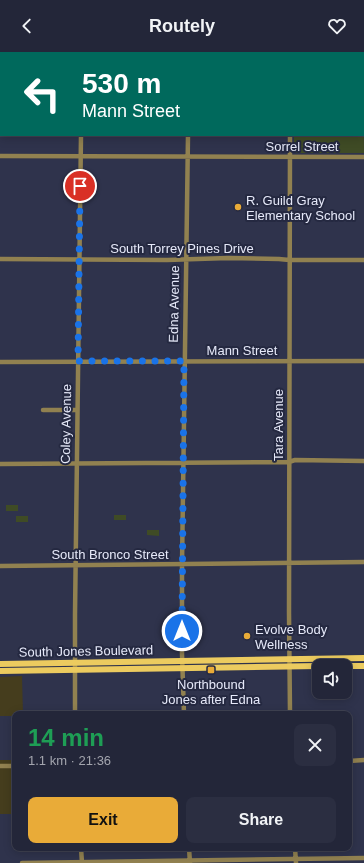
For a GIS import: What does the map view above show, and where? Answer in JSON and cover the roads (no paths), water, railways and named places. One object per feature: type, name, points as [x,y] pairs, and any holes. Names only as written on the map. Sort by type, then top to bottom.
[{"type":"main road","name":"South Jones Boulevard","points":[[0,664],[364,658]]},
{"type":"main road","name":"South Jones Boulevard","points":[[0,671],[312,666]]},
{"type":"main road","points":[[352,666],[364,666]]},
{"type":"street","points":[[52,52],[82,52]]},
{"type":"street","name":"Coley Avenue","points":[[76,711],[74,662],[81,136]]},
{"type":"street","name":"Edna Avenue","points":[[184,711],[182,668],[182,564],[188,136]]},
{"type":"street","name":"Tara Avenue","points":[[290,136],[290,711]]},
{"type":"street","name":"Sorrel Street","points":[[0,156],[364,157]]},
{"type":"street","name":"South Torrey Pines Drive","points":[[0,259],[228,258],[364,260]]},
{"type":"street","name":"Mann Street","points":[[0,362],[364,361]]},
{"type":"street","points":[[43,410],[77,410]]},
{"type":"street","points":[[0,464],[289,462],[295,460],[364,461]]},
{"type":"street","name":"South Bronco Street","points":[[0,566],[364,562]]},
{"type":"street","points":[[352,761],[364,760]]},
{"type":"street","points":[[0,766],[12,766]]},
{"type":"street","points":[[81,851],[82,862]]},
{"type":"street","points":[[189,851],[190,862]]},
{"type":"street","points":[[22,863],[295,861],[364,858]]},
{"type":"place","name":"R. Guild Gray Elementary School","points":[[238,207]]},
{"type":"place","name":"Evolve Body Wellness","points":[[247,636]]},
{"type":"place","name":"Northbound Jones after Edna","points":[[211,670]]}]
